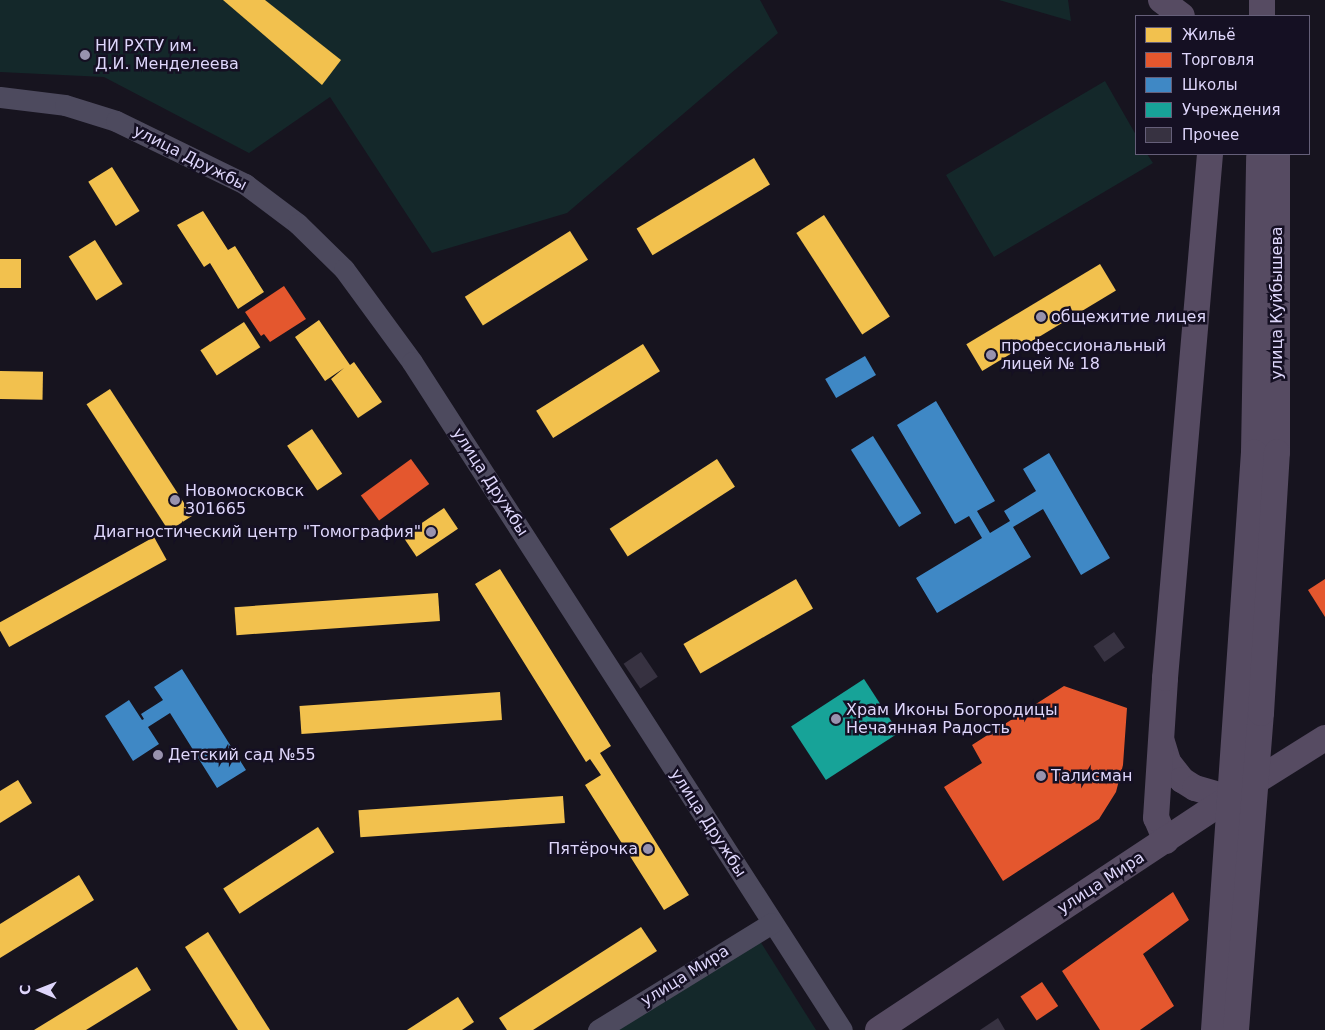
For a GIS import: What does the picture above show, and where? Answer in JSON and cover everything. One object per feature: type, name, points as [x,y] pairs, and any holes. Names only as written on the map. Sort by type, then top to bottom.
[{"type":"main road","points":[[1161,0],[1181,15]]},
{"type":"main road","points":[[1166,841],[1156,818],[1161,739],[1210,155]]},
{"type":"main road","name":"улица Куйбышева","points":[[1259,155],[1265,452]]},
{"type":"main road","name":"улица Куйбышева","points":[[1265,452],[1277,155]]},
{"type":"main road","points":[[1214,1030],[1265,452]]},
{"type":"main road","points":[[1236,1030],[1262,713],[1265,452]]},
{"type":"main road","name":"улица Мира","points":[[878,1030],[1229,798],[1325,738]]},
{"type":"main road","points":[[1161,739],[1168,762],[1182,780],[1190,786],[1229,798]]},
{"type":"street","name":"улица Дружбы","points":[[0,97],[66,105],[102,116],[197,160],[245,184],[298,224],[344,269],[412,362],[842,1030]]},
{"type":"street","name":"улица Мира","points":[[598,1030],[772,923]]},
{"type":"green space","points":[[0,0],[760,0],[778,33],[567,213],[432,253],[330,97],[249,153],[104,77],[0,72]]},
{"type":"green space","points":[[999,0],[1068,0],[1071,21],[1050,15]]},
{"type":"green space","points":[[1105,81],[1135,133],[1135,155],[1148,155],[1153,163],[994,257],[946,175]]},
{"type":"green space","points":[[758,938],[816,1030],[613,1030]]},
{"type":"building: Жильё","points":[[223,0],[265,0],[341,60],[322,85]]},
{"type":"building: Жильё","points":[[754,158],[770,185],[653,255],[637,229]]},
{"type":"building: Жильё","points":[[112,167],[140,211],[116,226],[88,182]]},
{"type":"building: Жильё","points":[[203,211],[228,250],[235,246],[264,292],[238,309],[210,263],[204,267],[177,225]]},
{"type":"building: Жильё","points":[[824,215],[890,316],[862,334],[796,233]]},
{"type":"building: Жильё","points":[[570,231],[588,260],[483,326],[465,297]]},
{"type":"building: Жильё","points":[[95,240],[123,284],[96,301],[69,256]]},
{"type":"building: Жильё","points":[[0,259],[21,259],[21,288],[0,288]]},
{"type":"building: Жильё","name":"общежитие лицея","points":[[1100,264],[1116,291],[982,371],[966,344]]},
{"type":"building: Жильё","points":[[319,320],[350,365],[354,362],[382,402],[358,418],[331,379],[344,368],[325,381],[295,337]]},
{"type":"building: Жильё","points":[[244,322],[260,347],[217,375],[200,350]]},
{"type":"building: Жильё","points":[[643,344],[660,371],[553,438],[536,411]]},
{"type":"building: Жильё","points":[[0,371],[43,372],[43,400],[0,399]]},
{"type":"building: Жильё","points":[[110,389],[192,516],[169,531],[87,404]]},
{"type":"building: Жильё","points":[[312,429],[342,474],[317,491],[287,446]]},
{"type":"building: Жильё","points":[[717,459],[735,487],[628,556],[610,529]]},
{"type":"building: Жильё","name":"Диагностический центр \"Томография\"","points":[[444,508],[458,529],[417,557],[403,536]]},
{"type":"building: Жильё","points":[[154,537],[167,560],[9,647],[0,630],[0,622]]},
{"type":"building: Жильё","points":[[500,569],[611,746],[600,753],[689,895],[664,910],[585,785],[601,775],[590,759],[586,762],[475,584]]},
{"type":"building: Жильё","points":[[796,579],[813,608],[700,673],[683,644]]},
{"type":"building: Жильё","points":[[438,593],[440,621],[236,635],[234,607]]},
{"type":"building: Жильё","points":[[500,692],[502,720],[301,734],[299,706]]},
{"type":"building: Жильё","points":[[18,780],[32,803],[0,823],[0,791]]},
{"type":"building: Жильё","points":[[563,796],[565,823],[360,837],[358,810]]},
{"type":"building: Жильё","points":[[318,827],[334,852],[240,914],[223,889]]},
{"type":"building: Жильё","points":[[79,875],[94,900],[0,958],[0,924]]},
{"type":"building: Жильё","points":[[641,927],[657,951],[533,1030],[507,1030],[499,1018]]},
{"type":"building: Жильё","points":[[208,932],[270,1030],[238,1030],[185,947]]},
{"type":"building: Жильё","points":[[137,967],[151,990],[86,1030],[34,1030]]},
{"type":"building: Жильё","points":[[458,997],[474,1022],[462,1030],[407,1030]]},
{"type":"building: Торговля","points":[[284,286],[306,319],[270,342],[264,334],[261,336],[245,312]]},
{"type":"building: Торговля","points":[[411,459],[429,484],[379,521],[361,495]]},
{"type":"building: Торговля","points":[[1325,579],[1325,617],[1308,590]]},
{"type":"building: Торговля","name":"Талисман","points":[[1064,686],[1127,708],[1123,765],[1116,792],[1099,819],[1003,881],[944,787],[982,763],[972,745]]},
{"type":"building: Торговля","points":[[1173,892],[1189,920],[1143,954],[1174,1006],[1140,1030],[1100,1030],[1062,971]]},
{"type":"building: Торговля","points":[[1042,982],[1058,1006],[1037,1021],[1020,997]]},
{"type":"building: Школы","points":[[865,356],[876,375],[836,398],[825,379]]},
{"type":"building: Школы","points":[[936,401],[995,501],[977,511],[990,533],[1010,521],[1004,511],[1036,491],[1023,469],[1049,453],[1110,558],[1081,575],[1043,509],[1013,527],[1031,557],[937,613],[916,578],[982,538],[969,516],[955,524],[897,425]]},
{"type":"building: Школы","points":[[873,436],[921,513],[899,527],[851,450]]},
{"type":"building: Школы","points":[[182,669],[246,770],[217,788],[170,713],[148,727],[159,744],[133,761],[105,716],[129,700],[142,720],[144,719],[141,714],[163,700],[154,687]]},
{"type":"building: Учреждения","points":[[864,679],[899,733],[826,780],[791,726]]},
{"type":"building: Прочее","points":[[1114,632],[1125,648],[1104,662],[1094,646]]},
{"type":"building: Прочее","points":[[641,652],[658,677],[640,689],[624,664]]},
{"type":"building: Прочее","points":[[998,1018],[1005,1030],[980,1030]]},
{"type":"place","name":"НИ РХТУ им. Д.И. Менделеева","points":[[85,55]]},
{"type":"place","name":"общежитие лицея","points":[[1041,317]]},
{"type":"place","name":"профессиональный лицей № 18","points":[[991,355]]},
{"type":"place","name":"Новомосковск 301665","points":[[175,500]]},
{"type":"place","name":"Диагностический центр \"Томография\"","points":[[431,532]]},
{"type":"place","name":"Храм Иконы Богородицы Нечаянная Радость","points":[[836,719]]},
{"type":"place","name":"Детский сад №55","points":[[158,755]]},
{"type":"place","name":"Талисман","points":[[1041,776]]},
{"type":"place","name":"Пятёрочка","points":[[648,849]]}]
